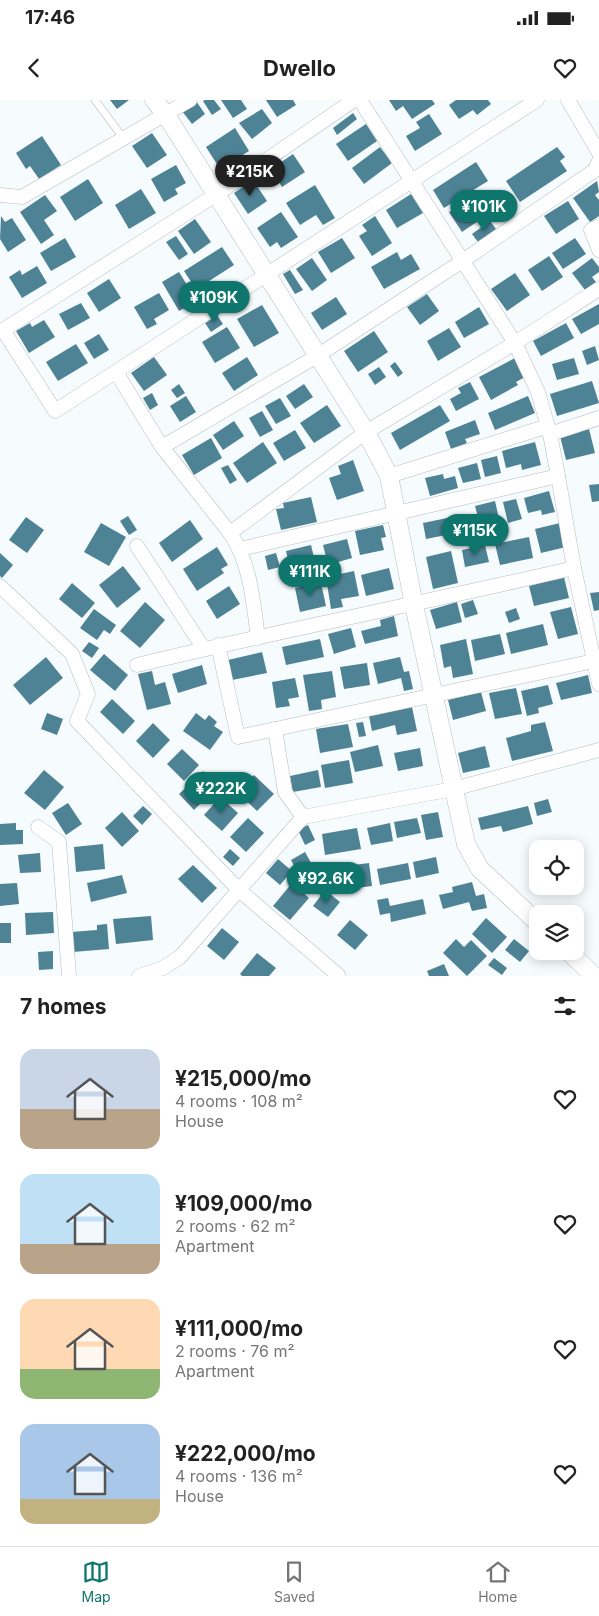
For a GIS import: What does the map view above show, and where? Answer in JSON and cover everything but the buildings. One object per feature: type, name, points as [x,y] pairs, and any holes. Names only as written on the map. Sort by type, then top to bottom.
[{"type":"street","points":[[154,100],[166,115],[269,275],[317,356],[366,432],[389,476],[414,606],[466,844],[480,869],[529,915]]},
{"type":"street","points":[[0,195],[22,197],[125,140],[190,100]]},
{"type":"street","points":[[354,100],[217,194],[3,330],[54,411],[269,275],[537,100]]},
{"type":"street","points":[[360,100],[414,181],[515,343],[538,392],[549,430],[574,568],[599,684]]},
{"type":"street","points":[[568,100],[599,152]]},
{"type":"street","points":[[162,448],[317,356],[464,260],[594,170],[599,161]]},
{"type":"street","points":[[599,226],[591,230],[599,250]]},
{"type":"street","points":[[230,533],[366,432],[515,343],[599,289]]},
{"type":"street","points":[[116,372],[162,448],[230,533],[240,549],[252,590],[258,638]]},
{"type":"street","points":[[389,476],[549,430],[599,418]]},
{"type":"street","points":[[240,549],[396,511],[558,476]]},
{"type":"street","points":[[137,546],[211,647],[238,737],[594,661]]},
{"type":"street","points":[[137,665],[211,647],[414,606],[574,568]]},
{"type":"street","points":[[0,586],[25,607],[72,654],[88,694],[76,721],[239,890],[338,975]]},
{"type":"street","points":[[275,729],[285,792],[303,817]]},
{"type":"street","points":[[139,976],[163,968],[180,957],[303,817],[453,789],[599,750]]},
{"type":"street","points":[[38,827],[59,842],[69,976]]},
{"type":"street","points":[[577,960],[594,976]]},
{"type":"lane","points":[[95,100],[125,140]]}]
